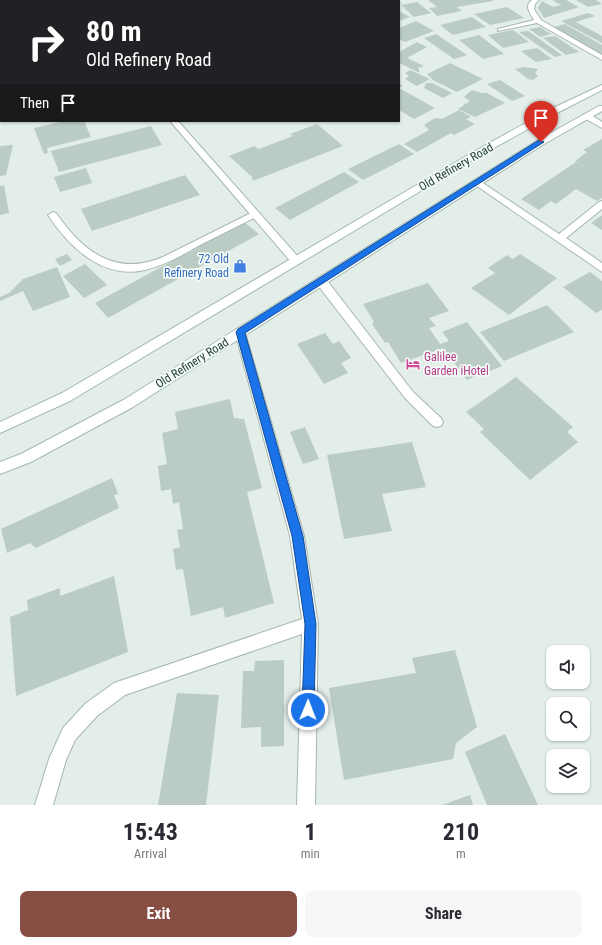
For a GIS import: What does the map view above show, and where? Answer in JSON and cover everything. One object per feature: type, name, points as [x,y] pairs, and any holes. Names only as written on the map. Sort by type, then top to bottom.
[{"type":"main road","points":[[536,0],[532,3],[531,8],[538,21],[602,58]]},
{"type":"main road","points":[[500,30],[538,21]]},
{"type":"main road","name":"Old Refinery Road","points":[[0,428],[66,397],[471,157],[554,111],[602,87]]},
{"type":"main road","name":"Old Refinery Road","points":[[0,468],[26,458],[129,403],[541,142],[602,108]]},
{"type":"main road","points":[[587,116],[602,126]]},
{"type":"main road","points":[[175,122],[296,261]]},
{"type":"main road","points":[[477,182],[602,268]]},
{"type":"main road","points":[[560,238],[602,204]]},
{"type":"main road","points":[[53,215],[60,227],[73,242],[89,256],[113,266],[137,268],[165,260],[255,214]]},
{"type":"main road","points":[[321,281],[408,394],[436,422]]},
{"type":"main road","points":[[240,332],[297,536],[310,624],[306,805]]},
{"type":"main road","points":[[44,805],[58,759],[69,734],[91,710],[120,689],[310,624]]},
{"type":"building","points":[[428,0],[493,1],[457,7],[462,11],[437,16],[429,8],[437,7]]},
{"type":"building","points":[[552,0],[566,0],[579,7],[544,18],[538,8],[542,1],[553,7],[561,5]]},
{"type":"building","points":[[576,0],[596,0],[602,4],[588,7]]},
{"type":"building","points":[[417,2],[431,13],[414,17],[401,5]]},
{"type":"building","points":[[507,7],[524,18],[490,25],[474,14]]},
{"type":"building","points":[[400,12],[410,17],[400,21]]},
{"type":"building","points":[[588,13],[595,16],[576,22],[602,36],[602,43],[561,21]]},
{"type":"building","points":[[472,17],[486,27],[453,35],[440,25]]},
{"type":"building","points":[[416,21],[434,31],[405,42],[400,40],[400,28]]},
{"type":"building","points":[[565,24],[602,45],[602,55],[554,27]]},
{"type":"building","points":[[540,27],[551,34],[540,37],[529,29]]},
{"type":"building","points":[[513,30],[529,42],[503,48],[488,35]]},
{"type":"building","points":[[528,31],[562,55],[555,57],[519,32]]},
{"type":"building","points":[[436,34],[467,55],[454,59],[424,38]]},
{"type":"building","points":[[479,35],[504,54],[483,59],[459,40]]},
{"type":"building","points":[[555,36],[579,52],[566,55],[543,38]]},
{"type":"building","points":[[417,42],[427,47],[407,58],[424,66],[418,68],[420,73],[400,63],[400,51]]},
{"type":"building","points":[[537,48],[552,59],[536,62],[521,51]]},
{"type":"building","points":[[450,63],[483,79],[457,92],[433,80],[427,74]]},
{"type":"building","points":[[524,67],[538,69],[535,73],[538,76],[533,80],[528,79],[515,69]]},
{"type":"building","points":[[410,70],[430,79],[417,86],[405,79],[409,76],[405,73]]},
{"type":"building","points":[[500,80],[525,96],[512,101],[487,84]]},
{"type":"building","points":[[426,83],[432,83],[452,93],[443,98],[424,88]]},
{"type":"building","points":[[400,89],[435,108],[414,119],[400,111]]},
{"type":"building","points":[[472,90],[487,93],[505,103],[475,117],[458,109],[470,101],[464,97]]},
{"type":"building","points":[[459,110],[471,117],[466,119],[475,124],[454,135],[451,133],[417,152],[404,144],[429,130],[424,125],[435,118],[442,119]]},
{"type":"building","points":[[60,122],[84,122],[91,137],[47,148],[48,153],[44,154],[34,128]]},
{"type":"building","points":[[317,124],[343,146],[253,181],[252,177],[229,156],[254,146],[259,149],[293,136],[290,134]]},
{"type":"building","points":[[151,126],[162,145],[59,172],[51,151]]},
{"type":"building","points":[[602,139],[602,198],[597,201],[576,189],[556,204],[551,201],[539,210],[521,199],[576,162],[590,170],[575,161],[587,152],[583,150]]},
{"type":"building","points":[[399,144],[414,154],[363,180],[348,169]]},
{"type":"building","points":[[13,145],[6,175],[0,176],[0,146]]},
{"type":"building","points":[[86,168],[92,183],[60,192],[54,177]]},
{"type":"building","points":[[344,172],[359,182],[290,220],[275,208]]},
{"type":"building","points":[[185,175],[200,195],[92,231],[81,209]]},
{"type":"building","points":[[4,185],[9,213],[0,215],[0,186]]},
{"type":"building","points":[[602,215],[602,230],[591,223]]},
{"type":"building","points":[[244,222],[259,234],[108,318],[95,303]]},
{"type":"building","points":[[67,254],[72,260],[60,266],[55,259]]},
{"type":"building","points":[[520,254],[557,278],[509,315],[471,288],[495,273],[488,268],[507,255],[513,259]]},
{"type":"building","points":[[85,264],[107,285],[84,298],[63,276]]},
{"type":"building","points":[[57,267],[70,297],[33,311],[23,291],[0,301],[0,297],[9,293],[23,279]]},
{"type":"building","points":[[590,272],[602,281],[602,310],[596,313],[563,287]]},
{"type":"building","points":[[428,283],[449,311],[429,318],[436,326],[429,328],[440,344],[449,341],[442,332],[467,322],[502,366],[467,380],[443,348],[401,363],[388,342],[385,343],[372,324],[374,322],[363,304]]},
{"type":"building","points":[[547,305],[574,332],[504,361],[480,332]]},
{"type":"building","points":[[325,333],[333,344],[339,341],[351,358],[341,363],[348,373],[324,384],[297,344]]},
{"type":"building","points":[[516,377],[573,427],[567,432],[578,442],[530,480],[480,432],[484,429],[466,412]]},
{"type":"building","points":[[230,399],[234,418],[244,419],[262,488],[247,492],[274,603],[225,618],[223,607],[191,616],[183,569],[176,570],[173,549],[180,547],[177,530],[183,529],[179,502],[173,504],[171,489],[161,491],[158,466],[167,464],[162,433],[178,429],[175,412]]},
{"type":"building","points":[[305,427],[319,459],[303,464],[290,432]]},
{"type":"building","points":[[412,442],[426,487],[382,494],[392,531],[344,539],[327,455]]},
{"type":"building","points":[[112,478],[118,494],[114,495],[119,508],[36,548],[30,543],[7,553],[1,529]]},
{"type":"building","points":[[114,576],[128,652],[16,696],[10,617],[28,610],[27,600],[60,588],[60,596]]},
{"type":"building","points":[[455,650],[477,727],[456,743],[453,759],[344,780],[329,688],[416,673],[412,658]]},
{"type":"building","points":[[284,660],[284,746],[261,747],[261,727],[241,728],[243,671],[254,671],[255,661]]},
{"type":"building","points":[[177,693],[219,695],[206,805],[158,805]]},
{"type":"building","points":[[505,734],[538,805],[487,805],[465,752]]},
{"type":"building","points":[[470,795],[473,805],[442,805]]},
{"type":"place","name":"72 Old Refinery Road","points":[[240,266]]},
{"type":"place","name":"Galilee Garden iHotel","points":[[413,364]]},
{"type":"route","points":[[308,710],[310,624],[297,536],[240,332],[541,142]]}]
